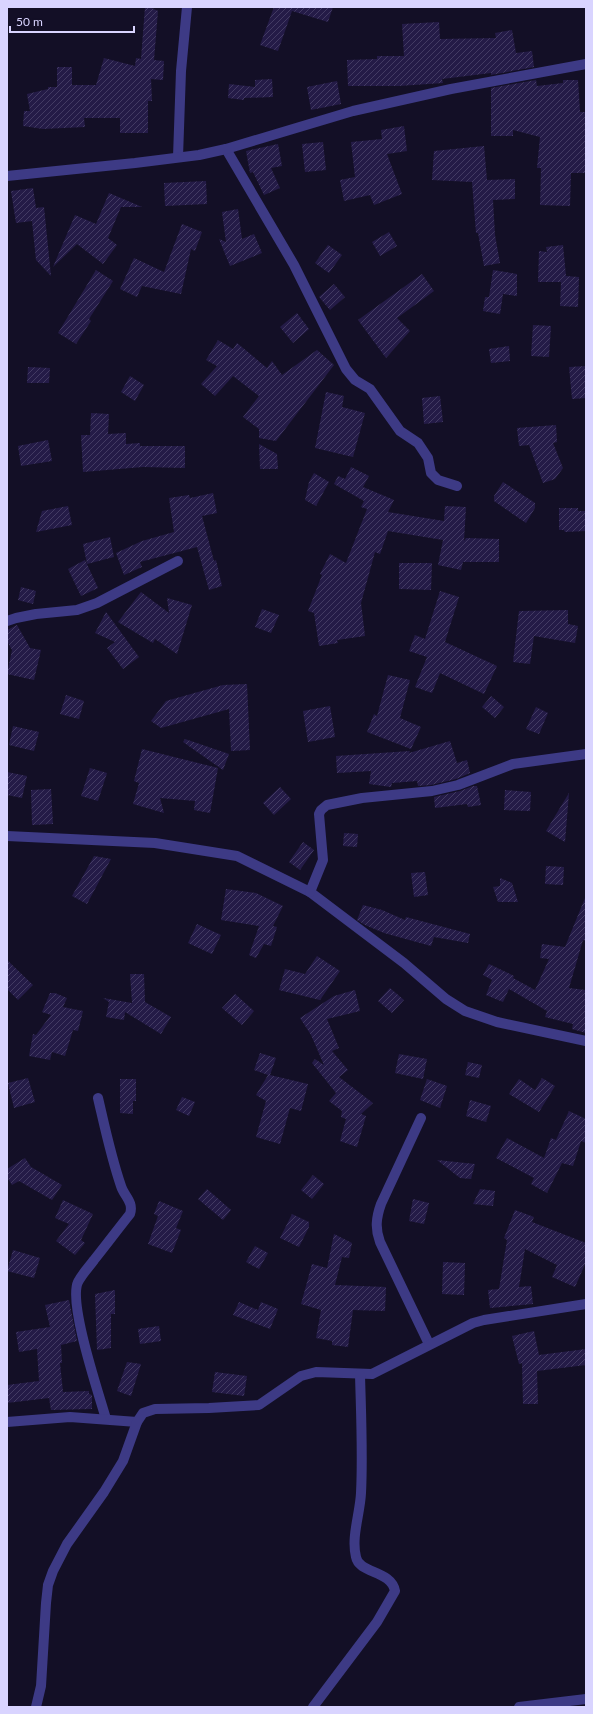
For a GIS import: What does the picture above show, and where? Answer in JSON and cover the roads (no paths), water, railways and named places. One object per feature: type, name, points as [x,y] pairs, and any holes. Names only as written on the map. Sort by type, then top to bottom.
[{"type":"street","points":[[178,157],[181,71],[187,7]]},
{"type":"street","points":[[7,176],[199,155],[226,149],[360,109],[451,89],[586,64]]},
{"type":"street","points":[[226,149],[294,265],[346,369],[355,380],[370,389],[400,431],[418,443],[428,458],[431,472],[438,480],[457,486]]},
{"type":"street","points":[[7,622],[16,618],[36,614],[77,610],[97,603],[178,561]]},
{"type":"street","points":[[310,892],[322,864],[319,814],[327,805],[362,798],[432,791],[458,785],[513,764],[586,754]]},
{"type":"street","points":[[7,836],[155,844],[237,856],[310,892],[404,963],[446,999],[465,1011],[497,1022],[586,1041]]},
{"type":"street","points":[[98,1098],[107,1140],[121,1187],[131,1206],[130,1214],[84,1273],[77,1284],[76,1289],[77,1305],[85,1346],[106,1419]]},
{"type":"street","points":[[421,1118],[381,1204],[378,1212],[376,1228],[380,1242],[429,1344]]},
{"type":"street","points":[[36,1707],[41,1686],[48,1585],[53,1571],[67,1544],[104,1492],[123,1461],[137,1422],[143,1413],[154,1409],[259,1405],[294,1380],[308,1373],[372,1374],[473,1323],[586,1304]]},
{"type":"street","points":[[313,1707],[377,1622],[396,1591],[392,1582],[386,1577],[362,1565],[356,1558],[355,1542],[361,1491],[360,1374]]},
{"type":"street","points":[[7,1422],[70,1417],[137,1422]]},
{"type":"street","points":[[519,1707],[586,1699]]}]
